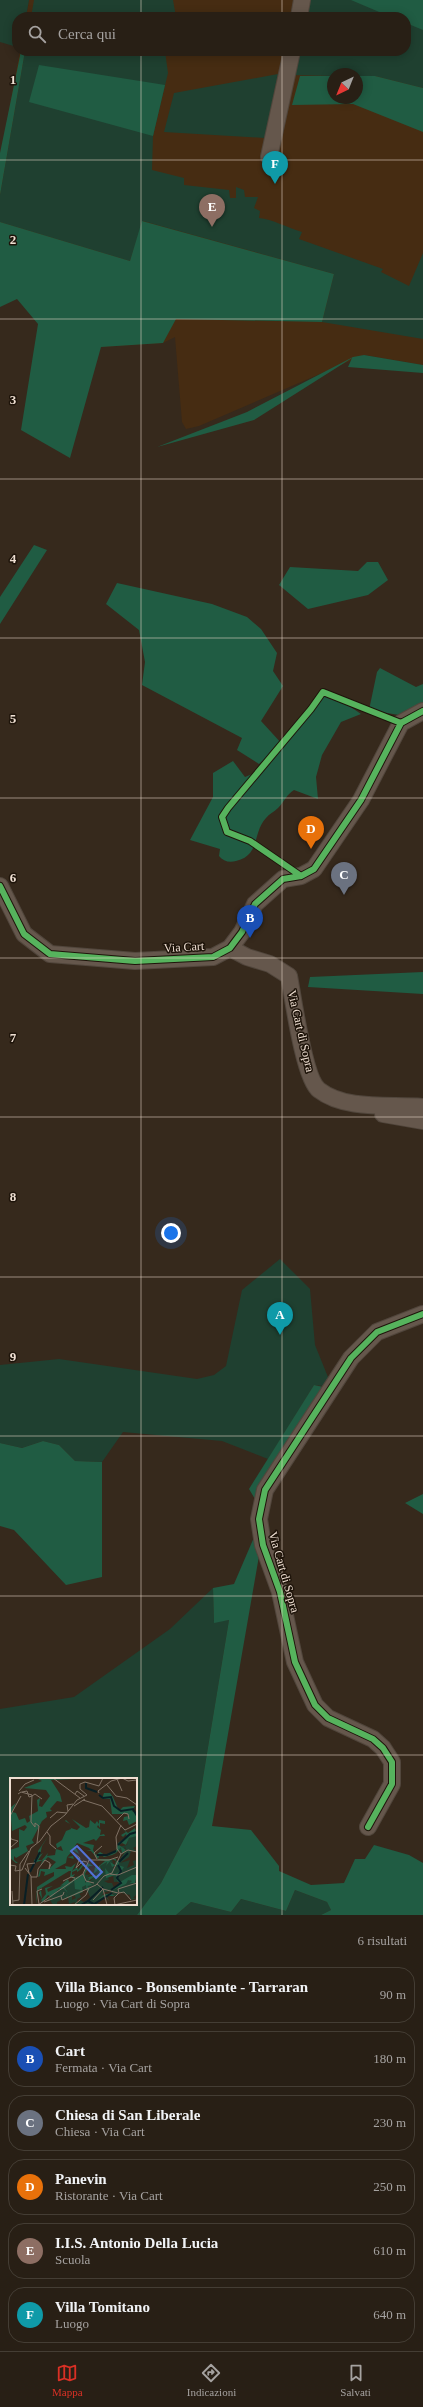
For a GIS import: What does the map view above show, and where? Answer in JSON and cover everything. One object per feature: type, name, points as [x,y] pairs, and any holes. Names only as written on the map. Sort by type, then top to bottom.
[{"type":"street","points":[[300,12],[302,0]]},
{"type":"street","points":[[269,157],[291,56]]},
{"type":"street","name":"Via Cart","points":[[0,886],[24,934],[50,954],[135,961],[213,957],[230,948],[242,932],[255,904],[283,879],[301,876],[314,869],[361,800],[401,724],[423,711]]},
{"type":"street","name":"Via Cart di Sopra","points":[[230,948],[248,957],[270,964],[289,976],[307,1068],[317,1090]]},
{"type":"street","points":[[317,1090],[335,1098],[359,1104],[423,1107]]},
{"type":"street","points":[[317,1090],[329,1099],[368,1113],[391,1114],[423,1121]]},
{"type":"street","name":"Via Cart di Sopra","points":[[368,1827],[392,1784],[392,1762],[383,1748],[373,1739],[328,1718],[315,1705],[295,1662],[280,1592],[263,1545],[259,1519],[265,1490],[350,1358],[377,1332],[423,1314]]},
{"type":"shaded area","points":[[29,0],[423,0],[423,365],[364,355],[199,426],[186,429],[182,422],[175,337],[163,343],[101,347],[10,294],[0,295],[0,159],[19,56],[411,56],[411,12],[27,12]]},
{"type":"green space","points":[[0,0],[29,0],[27,12],[12,12],[12,46],[0,42]]},
{"type":"green space","points":[[34,0],[173,0],[175,12],[32,12]]},
{"type":"green space","points":[[306,0],[423,0],[423,88],[375,76],[363,76],[363,68],[327,68],[327,76],[291,75],[295,56],[411,56],[411,12],[303,12]]},
{"type":"green space","points":[[351,0],[423,0],[423,30],[411,25],[411,12],[379,12]]},
{"type":"green space","points":[[20,56],[24,56],[0,195],[0,153]]},
{"type":"green space","points":[[24,56],[166,56],[168,73],[153,136],[152,170],[184,178],[184,185],[229,190],[230,198],[236,198],[236,187],[244,190],[245,197],[258,197],[254,208],[260,211],[259,218],[302,232],[299,239],[383,269],[381,272],[409,286],[423,253],[423,339],[322,322],[334,274],[143,221],[130,261],[0,222],[0,195]]},
{"type":"green space","points":[[39,65],[165,85],[153,136],[29,102]]},
{"type":"green space","points":[[278,74],[265,138],[164,132],[174,93]]},
{"type":"green space","points":[[300,76],[327,76],[327,104],[353,104],[292,105]]},
{"type":"green space","points":[[363,76],[375,76],[423,88],[423,132],[353,104],[363,104]]},
{"type":"green space","points":[[142,221],[334,274],[322,322],[176,319],[163,343],[101,347],[70,458],[21,430],[38,324],[17,299],[0,307],[0,222],[130,261]]},
{"type":"green space","points":[[364,355],[423,365],[423,373],[348,367],[352,358],[254,420],[157,447],[247,412],[353,357]]},
{"type":"green space","points":[[34,545],[47,550],[0,624],[0,597]]},
{"type":"green space","points":[[367,562],[378,562],[388,580],[368,595],[308,609],[279,585],[290,567],[358,571]]},
{"type":"green space","points":[[117,583],[212,604],[247,617],[261,629],[277,653],[273,671],[283,686],[261,721],[282,744],[323,692],[336,697],[361,714],[341,722],[322,755],[316,777],[318,799],[294,790],[287,796],[278,808],[267,817],[259,830],[253,849],[244,858],[233,862],[226,861],[219,856],[220,849],[190,840],[213,797],[213,773],[233,761],[245,777],[260,771],[279,747],[259,764],[237,750],[242,738],[142,685],[145,662],[139,630],[106,604]]},
{"type":"green space","points":[[380,668],[416,687],[423,684],[423,719],[369,710],[377,672]]},
{"type":"green space","points":[[423,972],[423,994],[308,987],[310,977]]},
{"type":"green space","points":[[280,1259],[310,1289],[315,1345],[332,1387],[314,1385],[268,1459],[222,1441],[123,1432],[102,1462],[75,1461],[59,1445],[43,1441],[22,1448],[0,1443],[0,1365],[59,1359],[197,1379],[214,1375],[226,1366],[242,1290]]},
{"type":"green space","points":[[314,1385],[328,1388],[255,1499],[249,1489]]},
{"type":"green space","points":[[43,1441],[59,1445],[75,1461],[102,1462],[102,1577],[66,1585],[14,1530],[0,1526],[0,1443],[22,1448]]},
{"type":"green space","points":[[423,1494],[423,1514],[405,1503]]},
{"type":"green space","points":[[255,1535],[259,1556],[212,1826],[251,1830],[279,1866],[279,1871],[311,1885],[344,1883],[355,1859],[365,1859],[374,1845],[409,1855],[423,1863],[423,1915],[321,1915],[331,1910],[327,1902],[295,1890],[286,1911],[241,1899],[231,1912],[191,1902],[176,1915],[137,1915],[161,1883],[197,1814],[229,1620],[214,1623],[213,1588],[234,1584]]},
{"type":"green space","points":[[213,1588],[214,1622],[229,1620],[197,1814],[161,1883],[137,1915],[0,1915],[0,1709],[74,1697],[170,1629]]},
{"type":"green space","points":[[295,1890],[327,1902],[331,1910],[321,1915],[176,1915],[191,1902],[231,1912],[241,1899],[286,1911]]},
{"type":"cycle path","points":[[301,876],[250,841],[227,832],[222,817],[311,709],[323,692],[401,723]]},
{"type":"cycle path","points":[[0,886],[24,934],[50,954],[135,961],[213,957],[230,948],[242,932],[255,904],[283,879],[301,876],[314,869],[361,800],[401,723],[423,711]]},
{"type":"cycle path","points":[[368,1827],[392,1784],[392,1762],[383,1748],[373,1739],[328,1718],[315,1705],[295,1662],[280,1592],[263,1545],[259,1519],[265,1490],[351,1358],[377,1332],[423,1314]]},
{"type":"place","name":"Villa Tomitano","points":[[275,184]]},
{"type":"place","name":"I.I.S. Antonio Della Lucia","points":[[212,227]]},
{"type":"place","name":"Panevin","points":[[311,849]]},
{"type":"place","name":"Chiesa di San Liberale","points":[[344,895]]},
{"type":"place","name":"Cart","points":[[250,938]]},
{"type":"place","name":"Villa Bianco - Bonsembiante - Tarraran","points":[[280,1335]]}]
